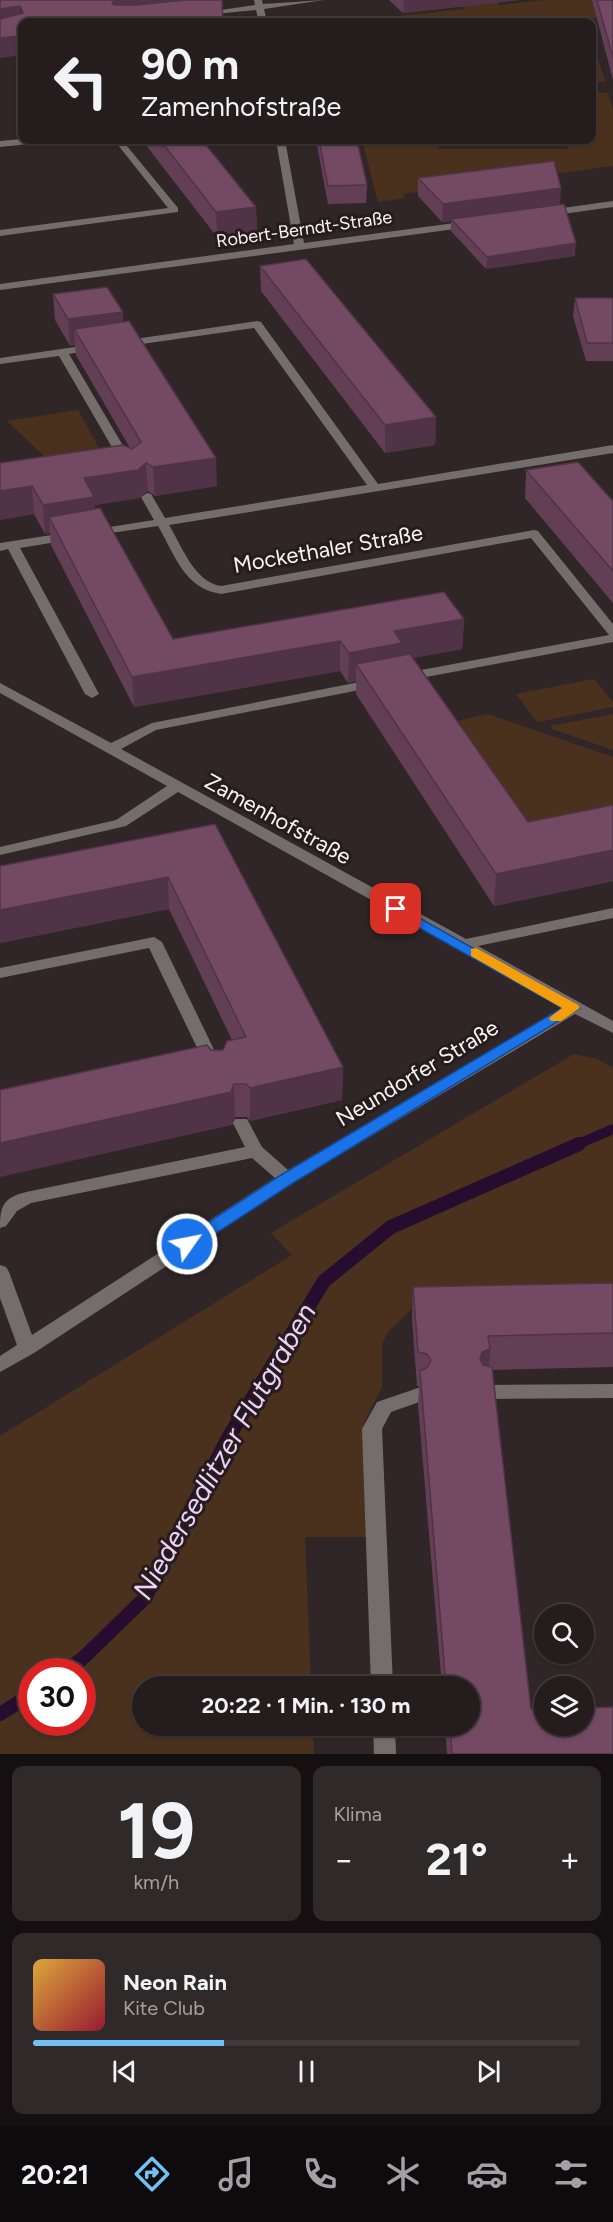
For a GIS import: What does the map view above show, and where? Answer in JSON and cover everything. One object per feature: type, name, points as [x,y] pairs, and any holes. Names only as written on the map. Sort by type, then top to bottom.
[{"type":"street","points":[[188,15],[259,3],[320,0]]},
{"type":"street","points":[[259,3],[262,18]]},
{"type":"street","points":[[0,144],[18,142]]},
{"type":"street","points":[[0,233],[175,210],[121,144]]},
{"type":"street","points":[[281,144],[300,246]]},
{"type":"street","points":[[538,214],[613,204]]},
{"type":"street","name":"Robert-Berndt-Straße","points":[[0,287],[483,222]]},
{"type":"street","points":[[0,361],[257,324],[375,488]]},
{"type":"street","points":[[62,352],[132,471]]},
{"type":"street","points":[[92,694],[6,546],[613,449]]},
{"type":"street","name":"Mockethaler Straße","points":[[147,497],[164,522],[196,580],[208,588],[221,590],[534,534],[613,632]]},
{"type":"street","points":[[112,748],[152,727],[613,638]]},
{"type":"street","name":"Zamenhofstraße","points":[[0,687],[573,1008],[613,1028]]},
{"type":"street","points":[[0,851],[121,823],[177,786]]},
{"type":"street","points":[[462,945],[613,914]]},
{"type":"street","points":[[0,974],[154,942],[218,1076]]},
{"type":"street","name":"Neundorfer Straße","points":[[0,1365],[287,1179],[573,1008]]},
{"type":"street","points":[[241,1123],[255,1150],[287,1179]]},
{"type":"street","points":[[0,1222],[11,1207],[26,1198],[255,1150]]},
{"type":"street","points":[[0,1272],[27,1348]]},
{"type":"street","points":[[489,1392],[613,1390]]},
{"type":"street","points":[[382,1676],[372,1429],[384,1407],[418,1395]]},
{"type":"street","points":[[384,1736],[385,1754]]},
{"type":"shaded area","points":[[455,0],[493,0],[500,5],[543,0],[613,0],[613,17],[380,18],[464,9]]},
{"type":"shaded area","points":[[596,51],[605,82],[596,81]]},
{"type":"shaded area","points":[[596,93],[608,93],[613,110],[613,166],[403,194],[405,198],[378,202],[363,144],[438,144],[439,149],[568,149],[566,144],[596,144]]},
{"type":"shaded area","points":[[78,410],[99,448],[45,457],[7,421]]},
{"type":"shaded area","points":[[594,679],[613,702],[613,707],[537,722],[516,694]]},
{"type":"shaded area","points":[[488,714],[613,757],[613,826],[540,841],[457,721]]},
{"type":"shaded area","points":[[613,714],[613,750],[552,729],[550,726]]},
{"type":"shaded area","points":[[574,1054],[597,1059],[613,1068],[613,1286],[421,1300],[387,1333],[382,1344],[382,1387],[363,1425],[369,1537],[305,1537],[311,1676],[132,1676],[132,1736],[313,1736],[314,1754],[0,1754],[0,1436],[292,1255],[271,1233]]},
{"type":"building","points":[[0,0],[115,0],[112,3],[114,5],[136,5],[185,0],[222,0],[223,18],[18,18],[18,36],[0,38],[0,19],[23,13],[20,6],[0,9]]},
{"type":"building","points":[[597,0],[613,0],[613,58]]},
{"type":"building","points":[[163,144],[205,144],[256,207],[216,212]]},
{"type":"building","points":[[320,144],[358,144],[367,185],[328,186]]},
{"type":"building","points":[[554,161],[561,188],[443,204],[418,178]]},
{"type":"building","points":[[564,204],[576,243],[487,257],[451,219]]},
{"type":"building","points":[[306,259],[436,417],[385,425],[260,266]]},
{"type":"building","points":[[107,287],[123,312],[68,319],[53,294]]},
{"type":"building","points":[[575,298],[613,298],[613,343],[587,343]]},
{"type":"building","points":[[129,321],[216,458],[153,467],[146,463],[138,470],[84,478],[94,497],[43,505],[32,486],[0,491],[0,463],[123,445],[132,449],[141,442],[74,329]]},
{"type":"building","points":[[578,462],[613,501],[613,571],[526,470]]},
{"type":"building","points":[[100,508],[173,639],[444,592],[464,619],[394,631],[402,643],[349,653],[340,641],[132,677],[49,517]]},
{"type":"building","points":[[410,654],[528,822],[613,805],[613,850],[496,874],[356,664]]},
{"type":"building","points":[[215,824],[343,1067],[250,1088],[246,1084],[234,1084],[231,1092],[0,1143],[0,1090],[207,1045],[211,1050],[223,1050],[227,1041],[246,1037],[168,877],[0,910],[0,866]]},
{"type":"building","points":[[613,1283],[613,1333],[488,1336],[490,1349],[482,1352],[480,1359],[483,1365],[492,1367],[531,1709],[534,1709],[534,1736],[594,1736],[594,1708],[613,1707],[613,1754],[452,1754],[451,1736],[480,1736],[480,1676],[445,1676],[420,1371],[428,1367],[431,1360],[427,1354],[418,1352],[413,1287]]},
{"type":"waterway","name":"Niedersedlitzer Flutgraben","points":[[576,1145],[613,1129]]},
{"type":"waterway","name":"Niedersedlitzer Flutgraben","points":[[83,1658],[145,1598],[228,1438],[324,1281],[391,1227],[579,1144]]},
{"type":"waterway","name":"Niedersedlitzer Flutgraben","points":[[0,1714],[18,1703]]},
{"type":"slow traffic","points":[[476,953],[573,1008],[556,1018]]},
{"type":"route","points":[[187,1244],[287,1179],[573,1008],[396,909]]}]
